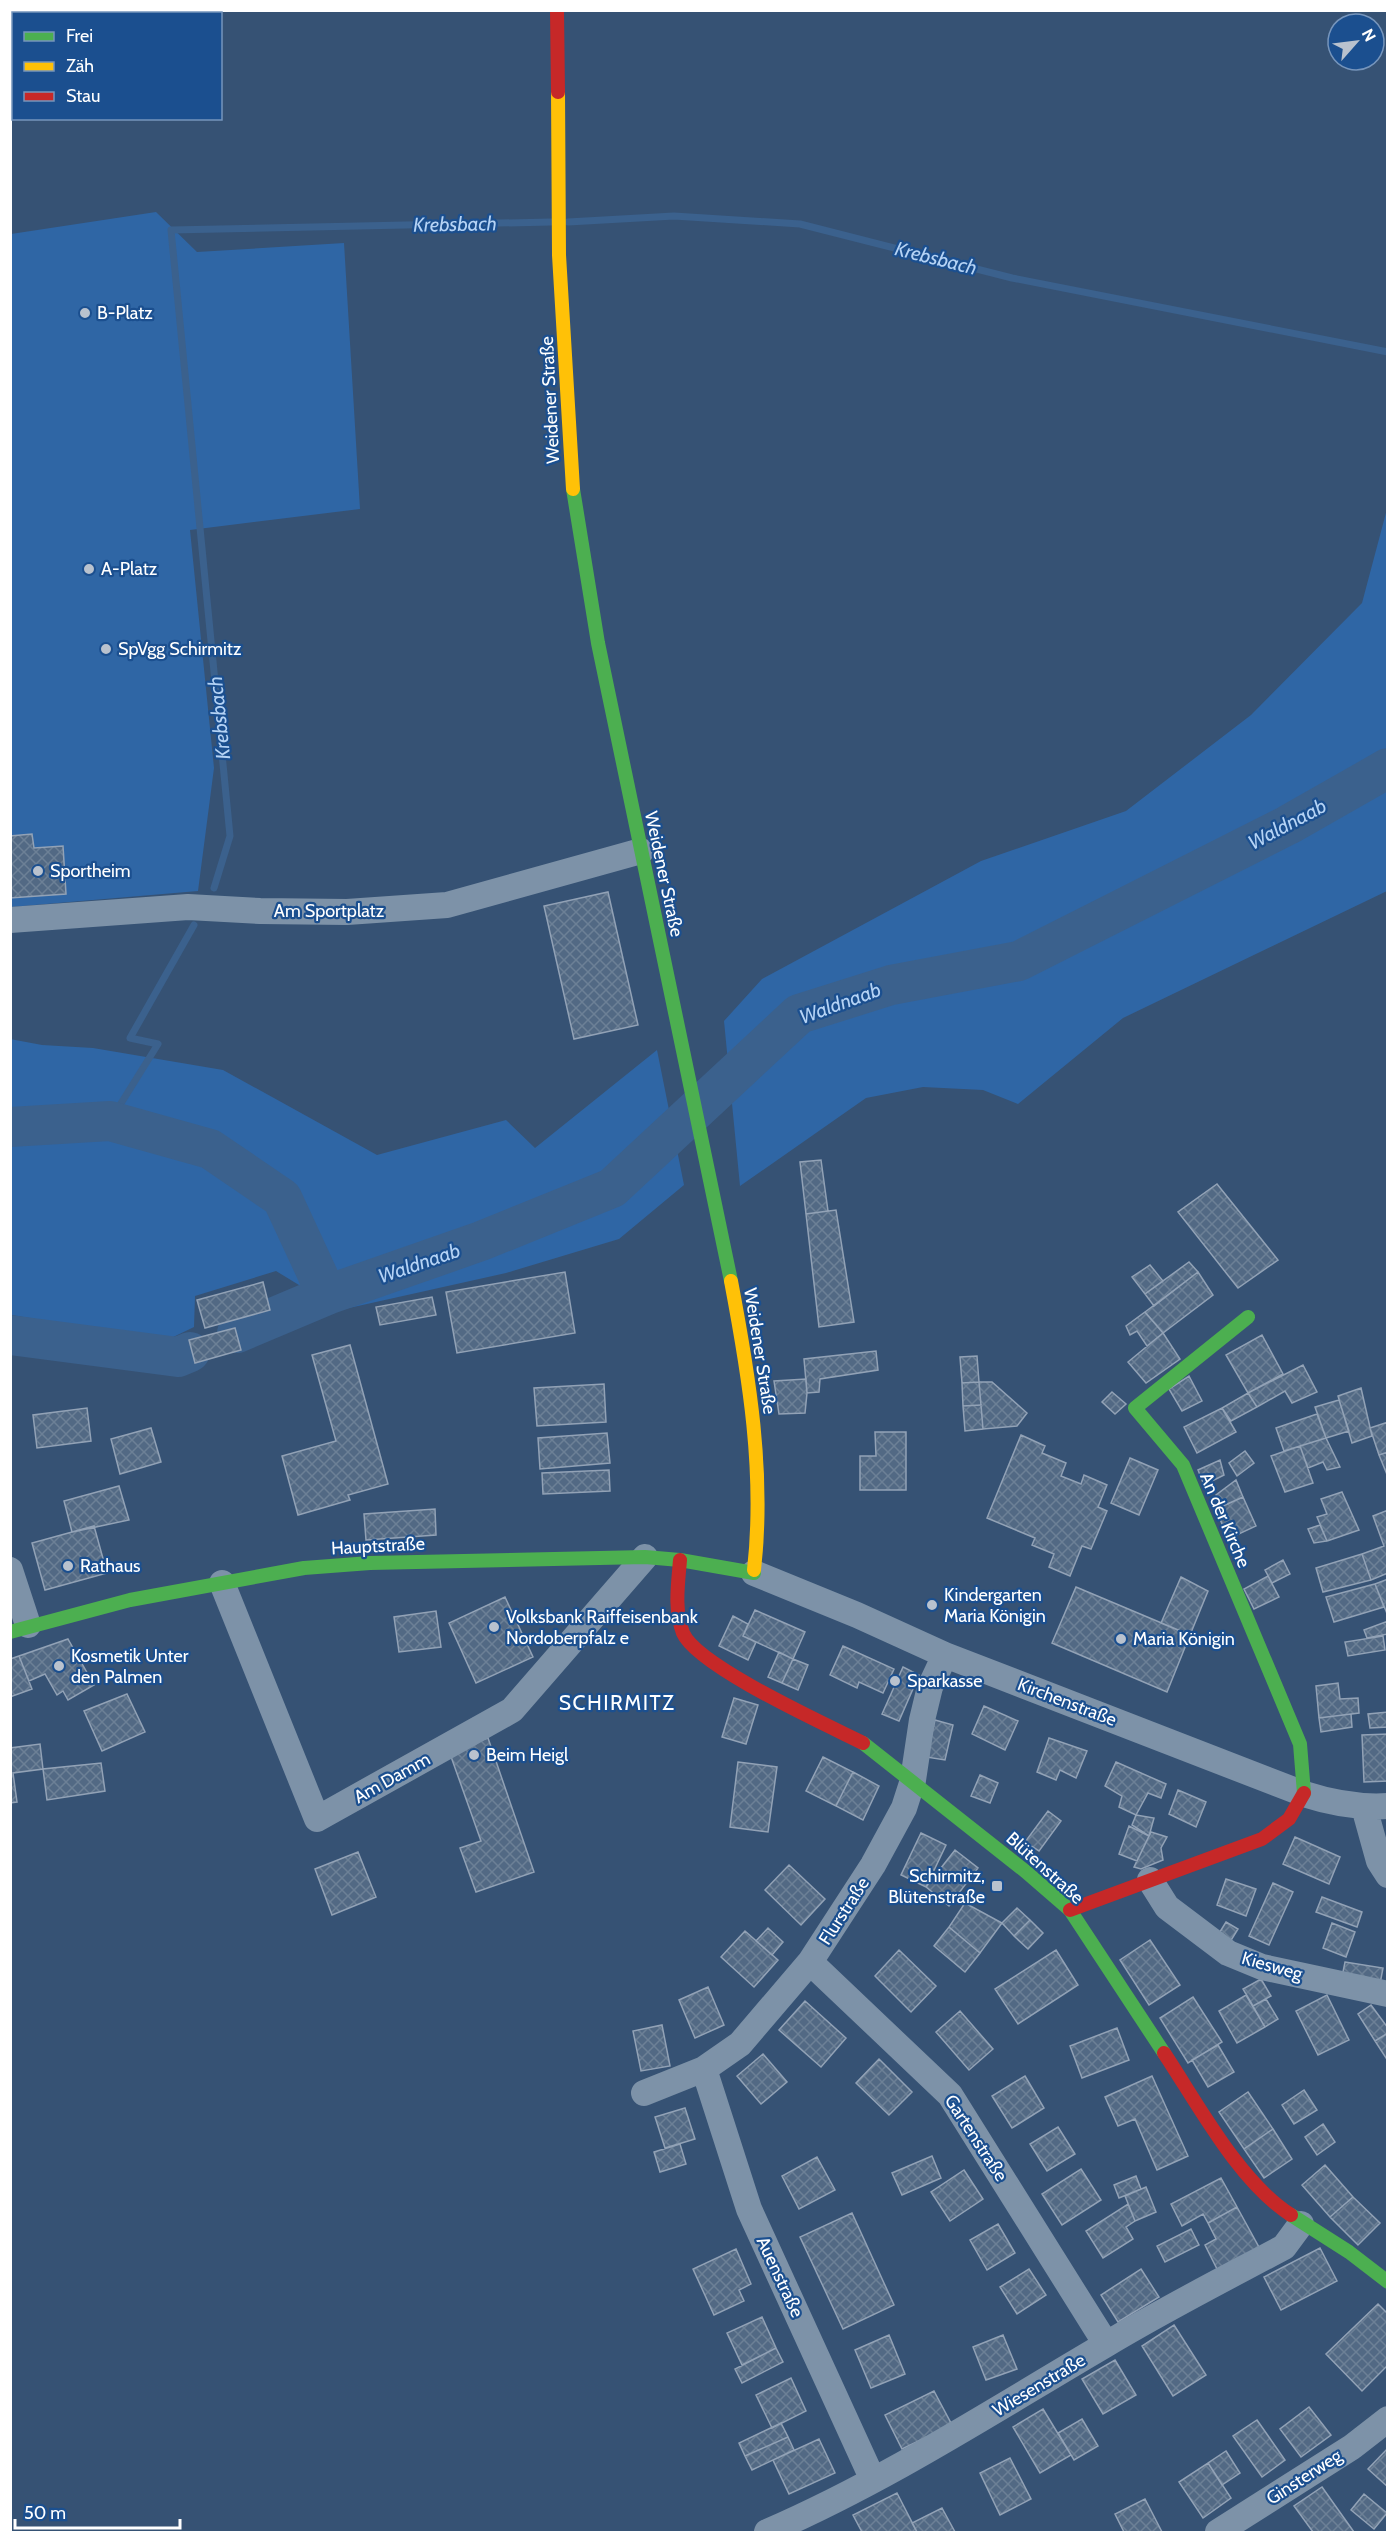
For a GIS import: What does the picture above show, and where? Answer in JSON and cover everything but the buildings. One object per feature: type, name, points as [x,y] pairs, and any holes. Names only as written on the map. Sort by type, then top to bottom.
[{"type":"street","name":"Weidener Straße","points":[[556,10],[559,255],[572,486],[598,643],[716,1203],[747,1367],[755,1440],[758,1519],[754,1573]]},
{"type":"street","name":"Am Sportplatz","points":[[10,920],[188,907],[300,912],[423,909],[447,906],[641,851]]},
{"type":"street","name":"An der Kirche","points":[[1248,1317],[1135,1408],[1183,1465],[1300,1744],[1304,1794]]},
{"type":"street","name":"Hauptstraße","points":[[19,1629],[130,1600],[304,1568],[370,1563],[645,1557],[680,1560],[754,1573]]},
{"type":"street","name":"Am Damm","points":[[222,1583],[316,1820],[512,1710],[645,1557]]},
{"type":"street","name":"Blütenstraße","points":[[680,1560],[676,1603],[684,1635],[703,1655],[734,1676],[869,1746],[1070,1910],[1228,2149],[1252,2181],[1280,2208],[1301,2224],[1349,2252],[1388,2282]]},
{"type":"street","points":[[10,1570],[19,1629]]},
{"type":"street","name":"Kirchenstraße","points":[[754,1573],[857,1615],[945,1655],[1304,1794],[1334,1803],[1376,1807]]},
{"type":"street","name":"Flurstraße","points":[[644,2093],[704,2068],[740,2044],[810,1962],[873,1865],[904,1808],[913,1780],[922,1720],[930,1687],[945,1655]]},
{"type":"street","points":[[1070,1910],[1262,1839],[1289,1819],[1304,1794]]},
{"type":"street","points":[[1376,1807],[1379,1861],[1388,1875]]},
{"type":"street","name":"Kiesweg","points":[[1150,1880],[1167,1908],[1228,1953],[1262,1967],[1388,1995]]},
{"type":"street","name":"Gartenstraße","points":[[810,1962],[950,2095],[1106,2344]]},
{"type":"street","name":"Auenstraße","points":[[704,2068],[749,2210],[873,2480]]},
{"type":"street","name":"Wiesenstraße","points":[[767,2532],[873,2480],[994,2412],[1106,2344],[1284,2247],[1301,2224]]},
{"type":"street","name":"Ginsterweg","points":[[1218,2532],[1352,2447],[1388,2419]]},
{"type":"shaded area","name":"SpVgg Schirmitz","points":[[156,212],[197,252],[344,243],[360,509],[190,530],[214,768],[198,891],[11,907],[11,234]]},
{"type":"shaded area","points":[[1387,509],[1387,891],[1123,1018],[1018,1104],[983,1090],[923,1087],[866,1098],[740,1186],[724,1021],[762,979],[981,861],[1126,811],[1251,715],[1362,603]]},
{"type":"shaded area","points":[[10,1039],[42,1045],[93,1048],[223,1070],[377,1155],[506,1120],[535,1148],[657,1050],[684,1185],[619,1239],[506,1273],[340,1310],[276,1271],[195,1296],[194,1327],[167,1340],[11,1315]]},
{"type":"waterway","name":"Krebsbach","points":[[568,222],[674,216],[800,224],[1012,278],[1388,352]]},
{"type":"waterway","name":"Krebsbach","points":[[214,888],[230,836],[171,230],[551,222]]},
{"type":"waterway","name":"Waldnaab","points":[[237,1333],[327,1295],[481,1241],[612,1188],[799,1014],[891,985],[1019,961],[1288,825],[1388,768]]},
{"type":"waterway","name":"Krebsbach","points":[[110,1121],[158,1044],[130,1038],[194,925]]},
{"type":"waterway","name":"Waldnaab","points":[[10,1127],[110,1121],[210,1149],[282,1198],[327,1295]]},
{"type":"waterway","name":"Waldnaab","points":[[10,1335],[178,1357],[190,1352]]},
{"type":"traffic: fast","points":[[573,489],[598,643],[731,1281]]},
{"type":"traffic: fast","points":[[1248,1317],[1135,1408],[1183,1465],[1300,1744],[1304,1793]]},
{"type":"traffic: fast","points":[[10,1632],[130,1600],[304,1568],[370,1563],[645,1557],[680,1560],[754,1573],[754,1570]]},
{"type":"traffic: fast","points":[[863,1743],[1025,1871],[1070,1910],[1164,2053]]},
{"type":"traffic: fast","points":[[1291,2215],[1349,2252],[1388,2282]]},
{"type":"traffic: slow","points":[[558,92],[559,255],[573,489]]},
{"type":"traffic: slow","points":[[731,1281],[744,1353],[756,1461],[758,1497],[754,1570]]},
{"type":"traffic: jam","points":[[557,10],[558,92]]},
{"type":"traffic: jam","points":[[680,1560],[678,1615],[683,1633],[693,1646],[712,1662],[765,1694],[863,1743]]},
{"type":"traffic: jam","points":[[1070,1910],[1262,1839],[1289,1819],[1304,1793]]},
{"type":"traffic: jam","points":[[1164,2053],[1237,2163],[1272,2201],[1291,2215]]},
{"type":"place","name":"B-Platz","points":[[85,313]]},
{"type":"place","name":"A-Platz","points":[[89,569]]},
{"type":"place","name":"SpVgg Schirmitz","points":[[106,649]]},
{"type":"place","name":"Sportheim","points":[[38,871]]},
{"type":"place","name":"Rathaus","points":[[68,1566]]},
{"type":"place","name":"Kindergarten Maria Königin","points":[[932,1605]]},
{"type":"place","name":"Volksbank Raiffeisenbank Nordoberpfalz e","points":[[494,1627]]},
{"type":"place","name":"Maria Königin","points":[[1121,1639]]},
{"type":"place","name":"Kosmetik Unter den Palmen","points":[[59,1666]]},
{"type":"place","name":"Sparkasse","points":[[895,1681]]},
{"type":"place","name":"Beim Heigl","points":[[474,1755]]},
{"type":"place","name":"Schirmitz, Blütenstraße","points":[[997,1886]]},
{"type":"district","name":"SCHIRMITZ","points":[[617,1703]]}]
